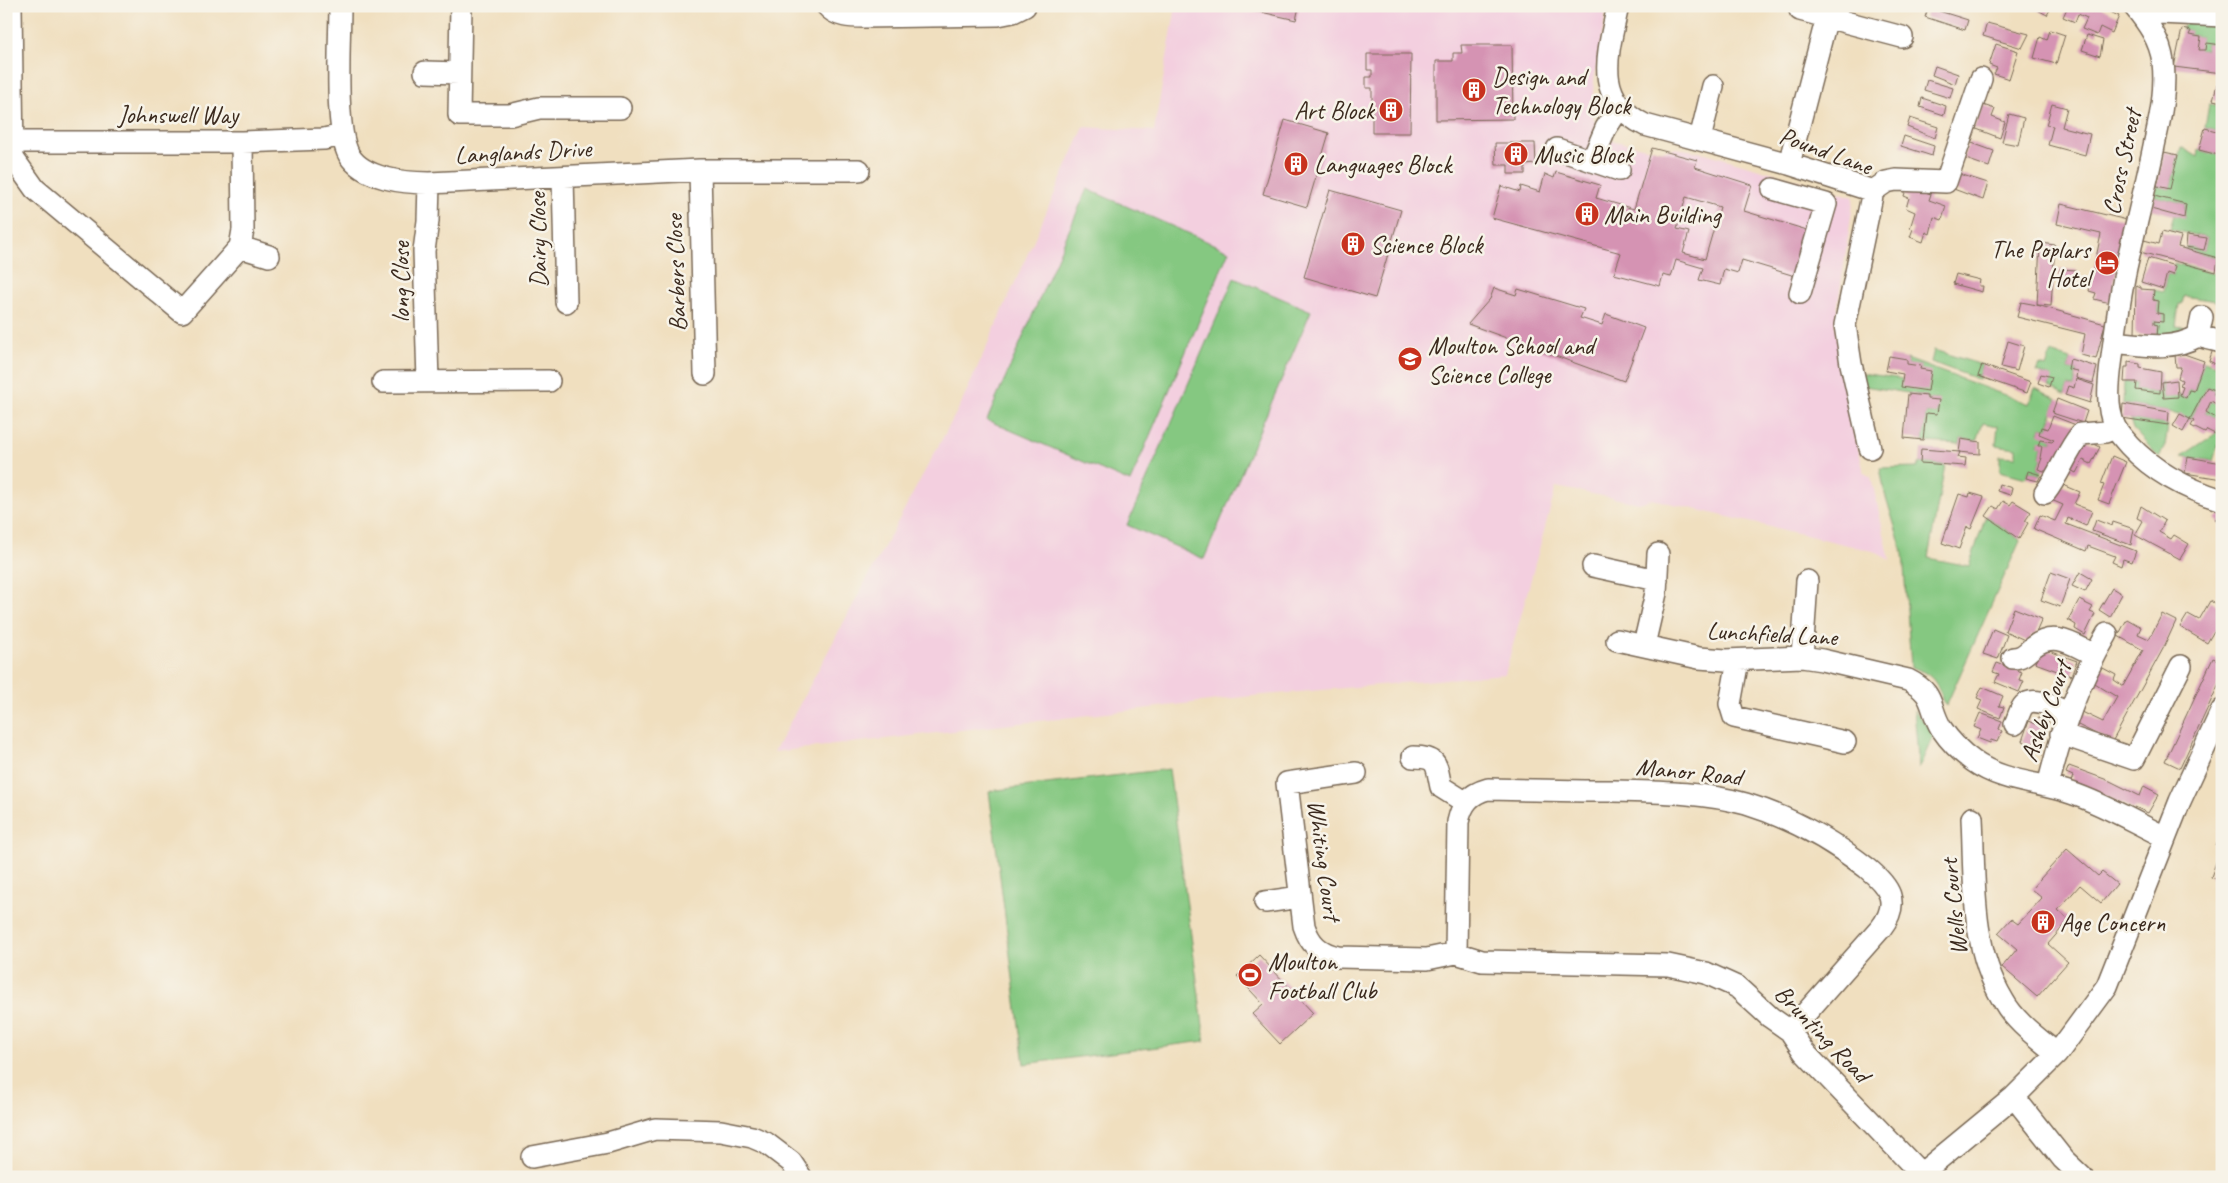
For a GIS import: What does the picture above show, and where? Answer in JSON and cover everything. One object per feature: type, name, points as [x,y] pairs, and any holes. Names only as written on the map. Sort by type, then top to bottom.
[{"type":"street","points":[[11,6],[13,158],[35,189],[182,312],[240,247],[243,230],[242,142]]},
{"type":"street","name":"Langlands Drive","points":[[340,6],[342,135],[350,156],[366,171],[401,183],[700,170],[859,170]]},
{"type":"street","points":[[461,6],[459,115],[510,115],[539,108],[620,108]]},
{"type":"street","points":[[827,6],[831,11],[845,16],[864,17],[998,15],[1013,12],[1025,6]]},
{"type":"street","name":"Pound Lane","points":[[1618,6],[1607,64],[1611,90],[1620,107],[1635,120],[1645,125],[1793,165],[1873,191],[1846,325],[1852,364],[1870,448]]},
{"type":"street","points":[[1800,10],[1902,37]]},
{"type":"street","points":[[2139,12],[2210,12]]},
{"type":"street","name":"Cross Street","points":[[2139,12],[2157,40],[2161,50],[2164,84],[2162,106],[2151,161],[2127,260],[2114,342],[2109,405],[2116,428],[2144,460],[2166,477],[2192,490],[2222,500]]},
{"type":"street","points":[[1800,293],[1826,204],[1781,191],[1793,165],[1827,17]]},
{"type":"street","points":[[425,72],[459,72]]},
{"type":"street","points":[[1873,191],[1886,182],[1896,180],[1946,182],[1981,79]]},
{"type":"street","points":[[1700,139],[1713,86]]},
{"type":"street","points":[[1592,161],[1606,128],[1620,107]]},
{"type":"street","name":"Johnswell Way","points":[[13,142],[242,142],[324,139],[342,135]]},
{"type":"street","points":[[1557,150],[1619,170]]},
{"type":"street","name":"Barbers Close","points":[[700,170],[706,374]]},
{"type":"street","name":"Dairy Close","points":[[562,177],[566,302]]},
{"type":"street","name":"long Close","points":[[428,381],[424,251],[428,221],[429,183]]},
{"type":"street","points":[[240,247],[268,256]]},
{"type":"street","points":[[2114,342],[2162,346],[2177,345],[2200,326],[2222,342]]},
{"type":"street","points":[[383,382],[550,381]]},
{"type":"street","points":[[2045,493],[2057,478],[2073,444],[2081,434],[2105,432],[2116,428]]},
{"type":"street","points":[[1644,645],[1658,580],[1658,554]]},
{"type":"street","points":[[1593,566],[1658,580]]},
{"type":"street","points":[[1802,657],[1807,581]]},
{"type":"street","name":"Ashby Court","points":[[2048,786],[2068,713],[2107,634]]},
{"type":"street","name":"Ashby Court","points":[[2013,658],[2020,658],[2040,642],[2055,638],[2095,655]]},
{"type":"street","name":"Lunchfield Lane","points":[[1618,640],[1699,658],[1738,660],[1802,657],[1894,675],[1919,686],[1927,693],[1941,728],[1971,760],[2000,776],[2048,786],[2096,803],[2165,837]]},
{"type":"street","points":[[1738,660],[1730,704],[1734,717],[1845,742]]},
{"type":"street","points":[[2061,734],[2134,759],[2181,666]]},
{"type":"street","points":[[2015,724],[2024,705],[2029,702],[2040,702],[2068,713]]},
{"type":"street","points":[[1919,1175],[2014,1097],[2057,1054],[2107,986],[2131,930],[2165,837],[2222,710]]},
{"type":"street","points":[[1414,758],[1428,757],[1434,762],[1441,787],[1465,802],[1458,822],[1456,954]]},
{"type":"street","name":"Whiting Court","points":[[1356,773],[1287,783],[1300,897],[1308,939],[1316,949],[1328,955],[1428,959],[1456,954]]},
{"type":"street","name":"Manor Road","points":[[1465,802],[1479,792],[1488,789],[1694,794],[1746,804],[1773,814],[1827,841],[1855,859],[1888,888],[1891,911],[1881,928],[1790,1032]]},
{"type":"street","name":"Wells Court","points":[[1972,818],[1980,940],[1992,978],[2003,1002],[2022,1024],[2057,1054]]},
{"type":"street","points":[[1265,902],[1300,897]]},
{"type":"street","name":"Brunting Road","points":[[1456,954],[1482,961],[1668,965],[1706,973],[1737,987],[1770,1018],[1790,1032],[1804,1052],[1919,1175]]},
{"type":"street","points":[[2014,1097],[2063,1160],[2082,1177]]},
{"type":"street","points":[[532,1157],[608,1144],[655,1130],[721,1131],[752,1137],[766,1142],[781,1153],[801,1177]]},
{"type":"shaded area","name":"Moulton School and Science College","points":[[1176,6],[1607,6],[1594,80],[1593,117],[1601,138],[1660,151],[1677,148],[1705,153],[1854,197],[1835,324],[1846,394],[1864,473],[1871,477],[1890,560],[1873,551],[1652,499],[1639,503],[1556,487],[1505,674],[1252,696],[774,752],[962,402],[1084,127],[1154,131]]},
{"type":"green space","points":[[2186,23],[2222,26],[2222,45],[2207,43],[2206,50],[2197,50],[2201,37],[2189,35],[2190,31],[2182,29]]},
{"type":"green space","points":[[2209,104],[2222,106],[2220,132],[2205,128]]},
{"type":"green space","points":[[2181,147],[2198,157],[2199,150],[2222,156],[2222,302],[2184,296],[2182,304],[2179,304],[2176,326],[2189,328],[2182,334],[2157,337],[2158,325],[2154,324],[2154,321],[2163,321],[2163,314],[2157,313],[2158,301],[2153,300],[2154,290],[2163,292],[2167,273],[2173,275],[2174,263],[2215,274],[2218,258],[2186,249],[2186,247],[2204,250],[2207,238],[2170,229],[2174,215],[2184,217],[2186,204],[2154,196],[2157,186],[2170,189]]},
{"type":"green space","points":[[1087,189],[1229,251],[1130,482],[987,420]]},
{"type":"green space","points":[[1234,278],[1311,311],[1204,559],[1127,525]]},
{"type":"green space","points":[[1934,350],[1982,365],[1978,376],[1980,380],[1931,362]]},
{"type":"green space","points":[[2051,353],[2070,359],[2068,369],[2077,371],[2074,387],[2068,386],[2065,395],[2049,387],[2051,377],[2037,372],[2040,365],[2046,367]]},
{"type":"green space","points":[[1907,359],[2029,404],[2035,388],[2057,399],[2048,429],[2041,427],[2039,433],[2054,440],[2052,442],[2040,441],[2038,445],[2042,446],[2040,457],[2042,458],[2038,469],[2042,470],[2041,475],[2028,471],[2026,478],[2000,471],[2000,456],[2016,457],[2016,448],[1996,445],[1998,426],[1983,423],[1977,441],[1961,439],[1960,444],[1923,442],[1926,413],[1937,414],[1938,400],[1927,399],[1927,396],[1864,386],[1861,373],[1903,379],[1920,369],[1920,366],[1907,364]]},
{"type":"green space","points":[[2204,361],[2222,367],[2222,398],[2214,394],[2215,390],[2207,387],[2190,419],[2169,412],[2123,404],[2124,382],[2137,382],[2136,390],[2159,393],[2161,381],[2164,398],[2180,395],[2186,398],[2189,390],[2194,391]]},
{"type":"green space","points":[[2211,401],[2222,407],[2222,432],[2213,461],[2182,456],[2215,434],[2221,421],[2206,412]]},
{"type":"green space","points":[[2130,419],[2168,425],[2165,446],[2159,457],[2133,429]]},
{"type":"green space","points":[[1920,463],[1945,465],[1928,558],[1969,566],[1986,516],[2020,541],[1946,706],[1934,681],[1926,673],[1911,667],[1903,553],[1885,494],[1880,468],[1918,467]]},
{"type":"green space","points":[[1914,710],[1934,734],[1919,768]]},
{"type":"green space","points":[[1169,769],[1205,1041],[1024,1064],[989,791]]},
{"type":"building","points":[[1235,6],[1305,6],[1305,8],[1299,7],[1296,20]]},
{"type":"building","points":[[1929,6],[1941,6],[1939,11],[1968,20],[1965,30],[1925,17]]},
{"type":"building","points":[[2038,6],[2052,6],[2047,15],[2036,9]]},
{"type":"building","points":[[2068,6],[2097,6],[2119,16],[2112,33],[2100,27],[2097,35],[2082,29],[2087,18],[2078,14],[2075,22],[2063,17]]},
{"type":"building","points":[[1987,23],[2029,34],[2022,48],[1983,36]]},
{"type":"building","points":[[2182,29],[2191,31],[2189,35],[2201,37],[2199,50],[2206,50],[2207,43],[2222,45],[2222,73],[2174,67]]},
{"type":"building","points":[[2050,30],[2065,35],[2056,64],[2034,58],[2040,37],[2047,40]]},
{"type":"building","points":[[2087,35],[2103,40],[2100,56],[2082,50]]},
{"type":"building","points":[[1996,44],[2018,51],[2009,79],[1994,74],[1997,68],[1989,65]]},
{"type":"building","name":"Design and Technology Block","points":[[1461,45],[1512,45],[1513,119],[1436,120],[1436,61],[1453,61],[1453,53],[1462,53]]},
{"type":"building","name":"Art Block","points":[[1367,54],[1411,54],[1410,133],[1372,133],[1372,88],[1366,88],[1366,77],[1372,77],[1372,70],[1367,70]]},
{"type":"building","points":[[1935,66],[1958,74],[1955,84],[1932,75]]},
{"type":"building","points":[[1927,80],[1953,88],[1950,98],[1924,90]]},
{"type":"building","points":[[2217,84],[2222,85],[2222,102],[2213,100]]},
{"type":"building","points":[[1922,98],[1946,106],[1944,115],[1920,107]]},
{"type":"building","points":[[2052,104],[2067,108],[2062,127],[2090,134],[2085,155],[2048,145],[2053,126],[2046,125]]},
{"type":"building","points":[[1983,105],[1995,109],[1992,117],[2005,122],[2000,138],[1974,128]]},
{"type":"building","points":[[2009,114],[2024,118],[2018,145],[2002,142]]},
{"type":"building","points":[[1910,118],[1938,127],[1935,138],[1907,127]]},
{"type":"building","name":"Languages Block","points":[[1285,120],[1329,133],[1307,207],[1263,194]]},
{"type":"building","points":[[2221,125],[2222,156],[2199,150],[2205,128],[2220,132]]},
{"type":"building","points":[[1904,136],[1934,146],[1932,156],[1901,146]]},
{"type":"building","points":[[1969,142],[1994,151],[1989,167],[1963,158]]},
{"type":"building","name":"Music Block","points":[[1495,143],[1535,143],[1536,164],[1525,165],[1525,174],[1508,174],[1508,165],[1496,165]]},
{"type":"building","name":"Main Building","points":[[1652,148],[1697,160],[1695,167],[1752,185],[1744,211],[1807,230],[1795,276],[1742,260],[1738,273],[1724,269],[1720,285],[1699,280],[1703,268],[1676,260],[1671,277],[1663,275],[1660,286],[1614,274],[1621,253],[1492,218],[1501,186],[1520,192],[1521,186],[1540,192],[1545,174],[1554,178],[1556,172],[1600,185],[1596,198],[1634,209]],"holes":[[[1686,197],[1720,207],[1705,259],[1683,253],[1689,232],[1677,229]]]},
{"type":"building","points":[[2164,152],[2178,155],[2170,189],[2157,186]]},
{"type":"building","points":[[1956,173],[1988,183],[1983,200],[1951,188]]},
{"type":"building","points":[[1907,186],[1931,194],[1929,200],[1946,206],[1942,220],[1934,217],[1930,234],[1926,232],[1923,242],[1910,237],[1913,229],[1910,228],[1915,212],[1906,208],[1909,198],[1904,196]]},
{"type":"building","name":"Science Block","points":[[1330,190],[1401,210],[1375,298],[1304,277]]},
{"type":"building","points":[[2154,196],[2186,204],[2184,218],[2151,209]]},
{"type":"building","name":"The Poplars Hotel","points":[[2061,204],[2127,220],[2110,303],[2094,299],[2096,293],[2089,291],[2101,234],[2057,224]]},
{"type":"building","points":[[2162,232],[2181,237],[2178,247],[2218,258],[2216,272],[2140,252],[2144,240],[2159,244]]},
{"type":"building","points":[[2187,235],[2207,238],[2204,250],[2186,247]]},
{"type":"building","points":[[2040,243],[2055,245],[2051,306],[2037,305]]},
{"type":"building","points":[[2148,258],[2175,266],[2173,275],[2167,273],[2163,289],[2141,282]]},
{"type":"building","points":[[2060,269],[2076,270],[2075,284],[2059,283]]},
{"type":"building","points":[[1956,274],[1980,280],[1979,286],[1983,286],[1982,292],[1953,284]]},
{"type":"building","points":[[2136,285],[2141,287],[2141,289],[2154,290],[2153,300],[2158,301],[2157,313],[2163,314],[2163,322],[2154,321],[2154,324],[2158,325],[2157,337],[2135,334]]},
{"type":"building","points":[[1494,288],[1516,295],[1518,289],[1584,309],[1580,318],[1602,325],[1606,314],[1644,328],[1624,381],[1468,324],[1490,299]]},
{"type":"building","points":[[2021,302],[2105,324],[2096,359],[2081,355],[2085,334],[2017,317]]},
{"type":"building","points":[[2008,341],[2024,346],[2017,371],[2001,367]]},
{"type":"building","points":[[2213,349],[2222,353],[2222,367],[2209,361]]},
{"type":"building","points":[[2184,354],[2204,361],[2194,391],[2189,390],[2186,398],[2180,395],[2183,387],[2180,386],[2182,380],[2178,378],[2181,367],[2176,367],[2175,355]]},
{"type":"building","points":[[1889,356],[1907,359],[1907,364],[1921,366],[1920,369],[1931,371],[1928,391],[1901,387],[1903,374],[1886,371]]},
{"type":"building","points":[[2070,359],[2097,367],[2093,383],[2076,378],[2077,371],[2068,369]]},
{"type":"building","points":[[2128,362],[2140,364],[2140,368],[2161,372],[2160,393],[2136,390],[2137,382],[2124,382],[2125,367],[2128,367]]},
{"type":"building","points":[[1982,365],[2031,382],[2027,393],[1978,376]]},
{"type":"building","points":[[2041,374],[2052,377],[2049,387],[2038,383]]},
{"type":"building","points":[[2076,379],[2094,385],[2090,403],[2065,395],[2068,386],[2074,388]]},
{"type":"building","points":[[2177,380],[2178,397],[2164,398],[2162,382]]},
{"type":"building","points":[[2207,387],[2215,390],[2214,394],[2222,398],[2222,407],[2211,401],[2206,412],[2221,421],[2215,434],[2207,430],[2205,433],[2191,426],[2194,421],[2190,419]]},
{"type":"building","points":[[1908,394],[1927,396],[1927,399],[1939,400],[1937,414],[1926,413],[1923,440],[1904,438]]},
{"type":"building","points":[[2057,399],[2087,411],[2083,423],[2052,413]]},
{"type":"building","points":[[2123,404],[2169,412],[2168,425],[2122,418]]},
{"type":"building","points":[[2180,414],[2190,419],[2183,432],[2173,426]]},
{"type":"building","points":[[2053,416],[2076,425],[2054,474],[2038,469],[2042,458],[2040,458],[2042,446],[2038,446],[2040,440],[2052,442],[2054,440],[2039,434],[2041,427],[2048,429]]},
{"type":"building","points":[[2081,437],[2100,447],[2091,464],[2083,460],[2076,473],[2065,467]]},
{"type":"building","points":[[1961,439],[1980,442],[1980,454],[1959,452]]},
{"type":"building","points":[[1921,449],[1960,452],[1958,457],[1966,458],[1965,466],[1920,463]]},
{"type":"building","points":[[2112,456],[2126,462],[2109,504],[2098,500],[2104,485],[2101,484]]},
{"type":"building","points":[[2188,457],[2222,463],[2222,479],[2185,473]]},
{"type":"building","points":[[2028,471],[2041,475],[2038,481],[2026,478]]},
{"type":"building","points":[[1999,484],[2012,488],[2010,495],[1997,491]]},
{"type":"building","points":[[2061,484],[2080,492],[2074,504],[2092,511],[2086,526],[2068,518],[2066,524],[2136,551],[2132,562],[2123,559],[2121,566],[2112,562],[2115,556],[2088,546],[2086,551],[2034,529],[2040,515],[2055,521],[2063,505],[2049,499]]},
{"type":"building","points":[[1970,493],[1984,497],[1971,529],[1967,527],[1959,549],[1942,543],[1959,494],[1969,497]]},
{"type":"building","points":[[2003,501],[2010,505],[2013,501],[2031,512],[2025,521],[2028,523],[2019,539],[1986,516],[1993,506],[1998,509]]},
{"type":"building","points":[[2141,506],[2165,521],[2159,532],[2171,539],[2174,535],[2189,544],[2180,559],[2135,535],[2143,521],[2137,518]]},
{"type":"building","points":[[2222,512],[2222,525],[2215,519]]},
{"type":"building","points":[[2096,520],[2112,526],[2113,522],[2134,529],[2131,545],[2092,531]]},
{"type":"building","points":[[2051,572],[2070,579],[2060,607],[2041,600]]},
{"type":"building","points":[[2080,572],[2092,579],[2085,592],[2072,586]]},
{"type":"building","points":[[2112,588],[2122,594],[2110,617],[2099,610]]},
{"type":"building","points":[[2079,600],[2093,607],[2090,612],[2095,614],[2085,635],[2075,629],[2076,625],[2068,620]]},
{"type":"building","points":[[2210,601],[2222,607],[2222,624],[2217,632],[2214,631],[2207,643],[2180,627],[2188,614],[2199,620]]},
{"type":"building","points":[[2014,608],[2042,619],[2035,635],[2032,634],[2029,642],[2005,631]]},
{"type":"building","points":[[2162,614],[2176,621],[2164,647],[2112,742],[2076,724],[2082,712],[2103,722],[2117,697],[2092,682],[2101,667],[2116,675],[2114,680],[2123,686],[2143,650],[2118,636],[2127,619],[2141,627],[2138,634],[2149,639]]},
{"type":"building","points":[[1993,629],[2007,635],[1998,659],[1983,654]]},
{"type":"building","points":[[2041,648],[2077,661],[2071,676],[2035,663]]},
{"type":"building","points":[[2213,658],[2222,662],[2222,677],[2180,768],[2165,761]]},
{"type":"building","points":[[1997,663],[2022,672],[2019,680],[2024,681],[2019,692],[1995,682],[1999,674],[1993,672]]},
{"type":"building","points":[[1982,687],[2003,696],[1999,706],[2004,707],[2000,718],[1978,709],[1982,700],[1977,698]]},
{"type":"building","points":[[1980,713],[2002,721],[1999,729],[2002,731],[1997,742],[1991,740],[1990,743],[1977,738],[1981,730],[1974,727]]},
{"type":"building","points":[[2038,718],[2049,722],[2042,746],[2034,742],[2033,746],[2022,741],[2029,721],[2036,724]]},
{"type":"building","points":[[2069,766],[2110,781],[2140,796],[2144,786],[2159,794],[2148,813],[2135,807],[2134,809],[2071,782],[2073,776],[2066,773]]},
{"type":"building","points":[[2222,833],[2222,881],[2211,877],[2221,848],[2216,846]]},
{"type":"building","name":"Age Concern","points":[[2067,849],[2098,876],[2102,872],[2117,884],[2101,903],[2080,885],[2058,910],[2069,920],[2048,944],[2068,962],[2037,997],[2002,967],[2017,949],[1998,933],[2011,919],[2018,924],[2042,898],[2031,889]]},
{"type":"building","points":[[1259,955],[1313,1013],[1280,1044],[1252,1014],[1263,1004],[1237,976]]},
{"type":"place","name":"Design and Technology Block","points":[[1474,90]]},
{"type":"place","name":"Art Block","points":[[1391,110]]},
{"type":"place","name":"Music Block","points":[[1516,154]]},
{"type":"place","name":"Languages Block","points":[[1296,164]]},
{"type":"place","name":"Main Building","points":[[1587,214]]},
{"type":"place","name":"Science Block","points":[[1353,244]]},
{"type":"place","name":"The Poplars Hotel","points":[[2107,263]]},
{"type":"place","name":"Moulton School and Science College","points":[[1410,359]]},
{"type":"place","name":"Age Concern","points":[[2043,922]]},
{"type":"place","name":"Moulton Football Club","points":[[1250,975]]}]
